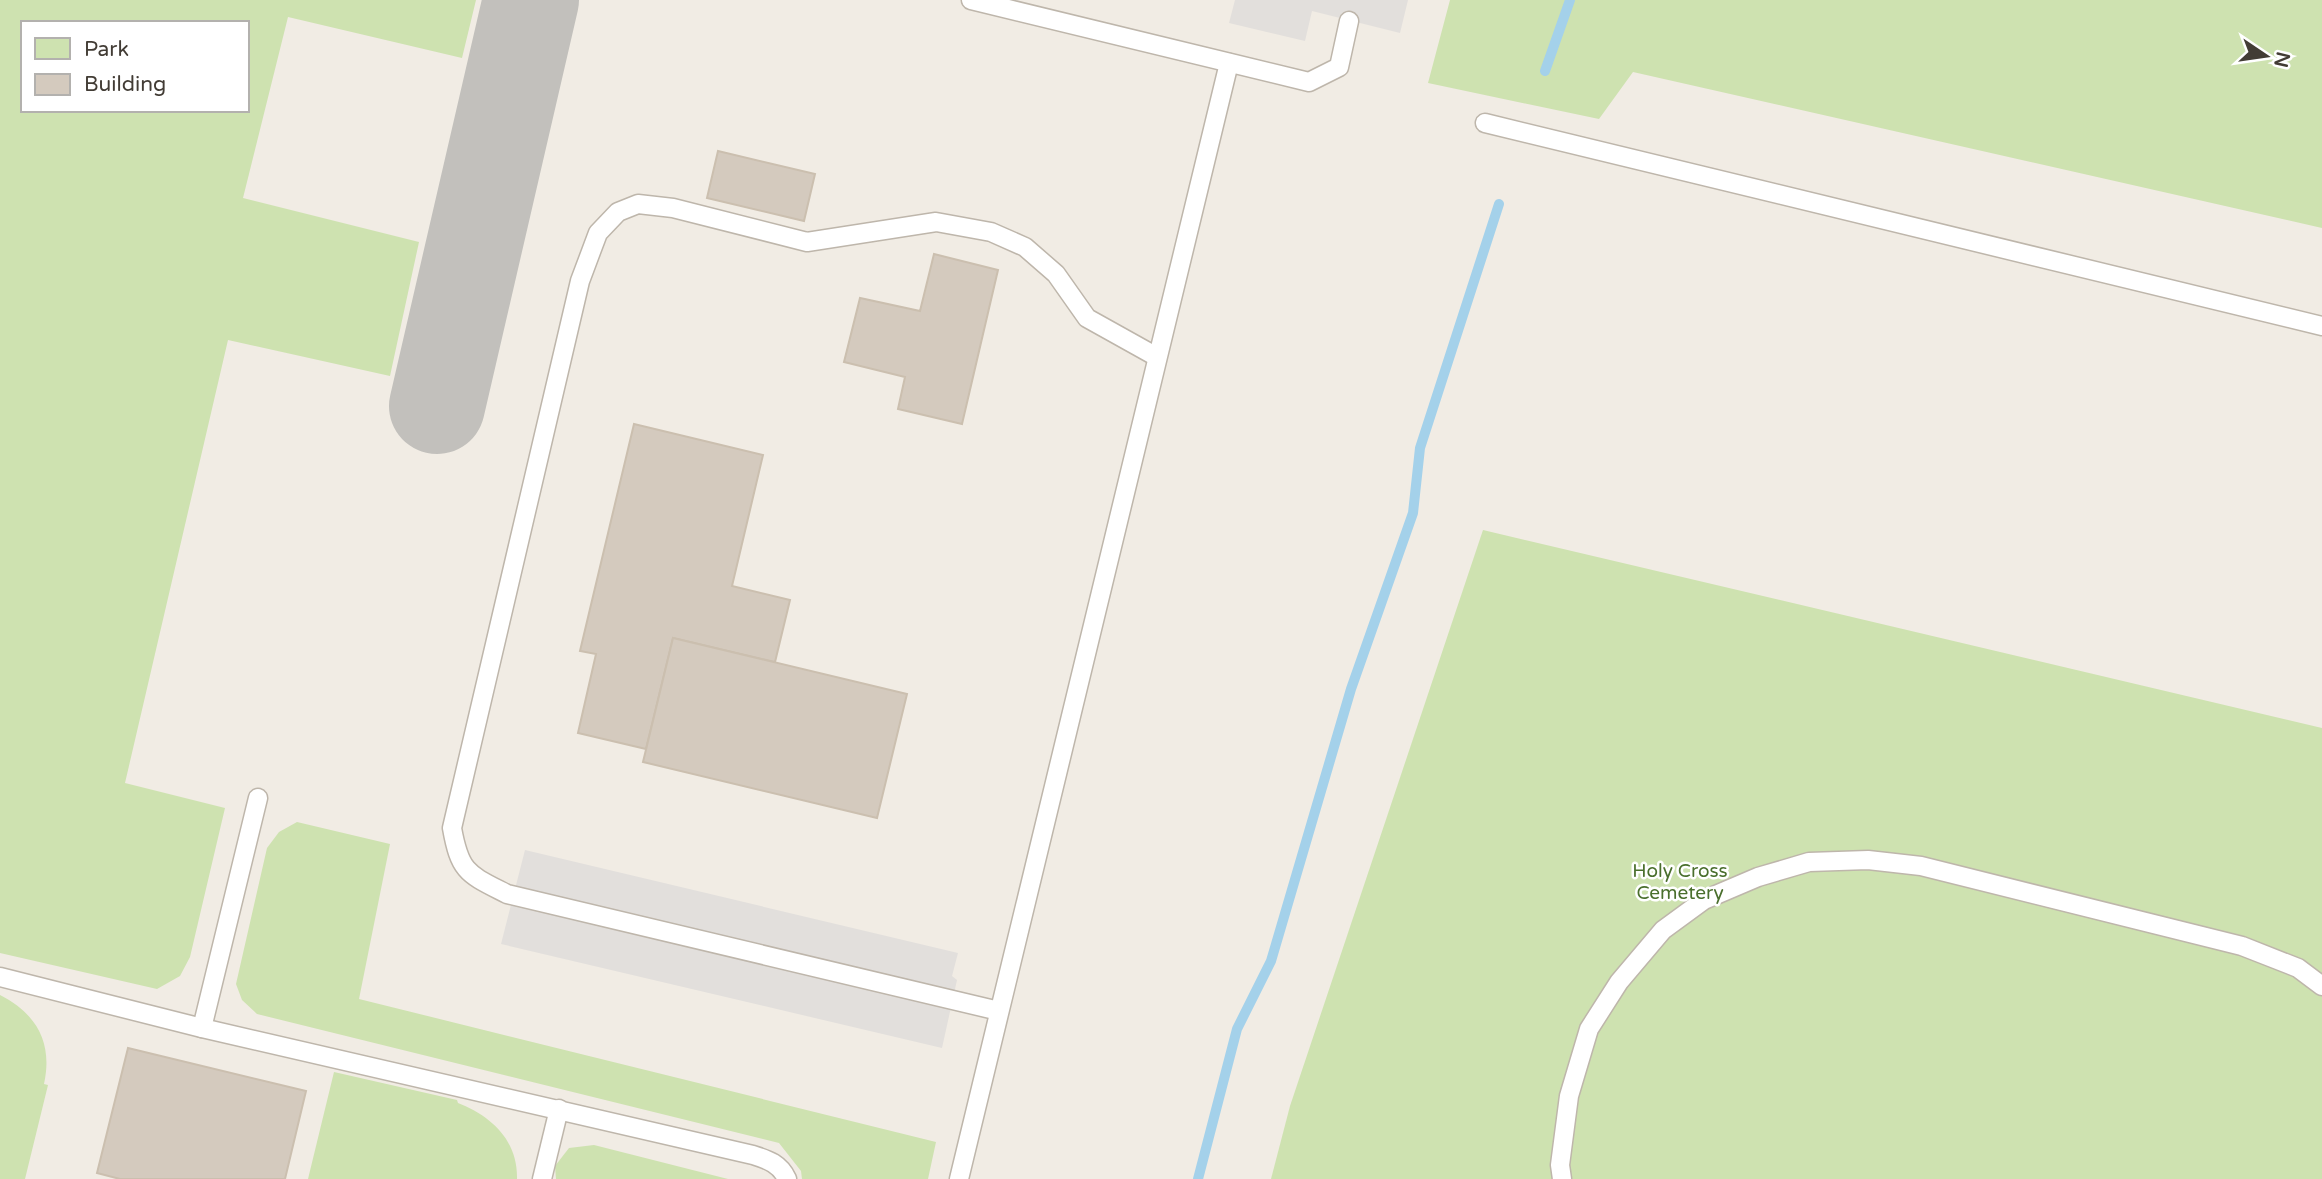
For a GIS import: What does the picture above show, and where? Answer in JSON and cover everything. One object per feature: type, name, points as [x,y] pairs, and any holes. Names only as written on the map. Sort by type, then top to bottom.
[{"type":"lane","points":[[971,0],[1309,82],[1339,67],[1349,21]]},
{"type":"lane","points":[[959,1179],[1229,63]]},
{"type":"lane","points":[[1485,123],[2322,326]]},
{"type":"lane","points":[[999,1011],[507,894],[472,877],[457,856],[452,828],[580,281],[597,233],[618,212],[638,204],[673,208],[807,242],[936,222],[991,232],[1025,247],[1056,274],[1087,318],[1157,357]]},
{"type":"lane","points":[[202,1028],[258,798]]},
{"type":"lane","points":[[1562,1179],[1560,1165],[1569,1096],[1590,1029],[1619,982],[1663,930],[1704,901],[1758,877],[1809,862],[1868,860],[1921,866],[2242,946],[2298,968],[2322,986]]},
{"type":"lane","points":[[0,977],[202,1028],[753,1155],[771,1161],[783,1171],[787,1179]]},
{"type":"lane","points":[[542,1179],[559,1109]]},
{"type":"green space","points":[[0,0],[476,0],[462,58],[288,17],[243,198],[419,242],[390,376],[228,340],[125,783],[225,808],[190,957],[180,976],[157,989],[0,953]]},
{"type":"green space","points":[[1450,0],[2322,0],[2322,228],[1633,72],[1599,119],[1428,83]]},
{"type":"green space","name":"Holy Cross Cemetery","points":[[1483,530],[2322,728],[2322,1179],[1271,1179],[1290,1106]]},
{"type":"green space","points":[[297,822],[390,844],[359,999],[936,1142],[928,1179],[802,1179],[801,1171],[779,1143],[257,1014],[242,1000],[236,984],[267,848],[279,832]]},
{"type":"green space","points":[[0,995],[24,1011],[33,1021],[44,1043],[46,1055],[44,1084],[48,1085],[25,1179],[0,1179]]},
{"type":"green space","points":[[334,1072],[457,1100],[500,1131],[513,1152],[517,1179],[308,1179]]},
{"type":"green space","points":[[594,1145],[728,1179],[556,1179],[555,1166],[569,1148]]},
{"type":"shaded area","points":[[1235,0],[1408,0],[1400,33],[1312,11],[1305,41],[1229,23]]},
{"type":"shaded area","points":[[525,850],[958,953],[952,976],[957,980],[942,1048],[501,944]]},
{"type":"building","points":[[718,151],[815,174],[804,221],[707,198]]},
{"type":"building","points":[[934,254],[998,270],[962,424],[898,409],[905,377],[844,362],[860,298],[920,311]]},
{"type":"building","points":[[634,424],[763,455],[732,586],[790,600],[775,662],[673,638],[646,749],[578,733],[596,654],[580,651]]},
{"type":"building","points":[[673,638],[907,694],[877,818],[643,762]]},
{"type":"building","points":[[128,1048],[306,1091],[285,1179],[120,1179],[97,1173]]},
{"type":"waterway","points":[[1545,71],[1570,0]]},
{"type":"waterway","points":[[1198,1179],[1237,1029],[1271,961],[1351,689],[1413,513],[1420,448],[1499,204]]},
{"type":"taxiway","points":[[437,406],[531,0]]}]
